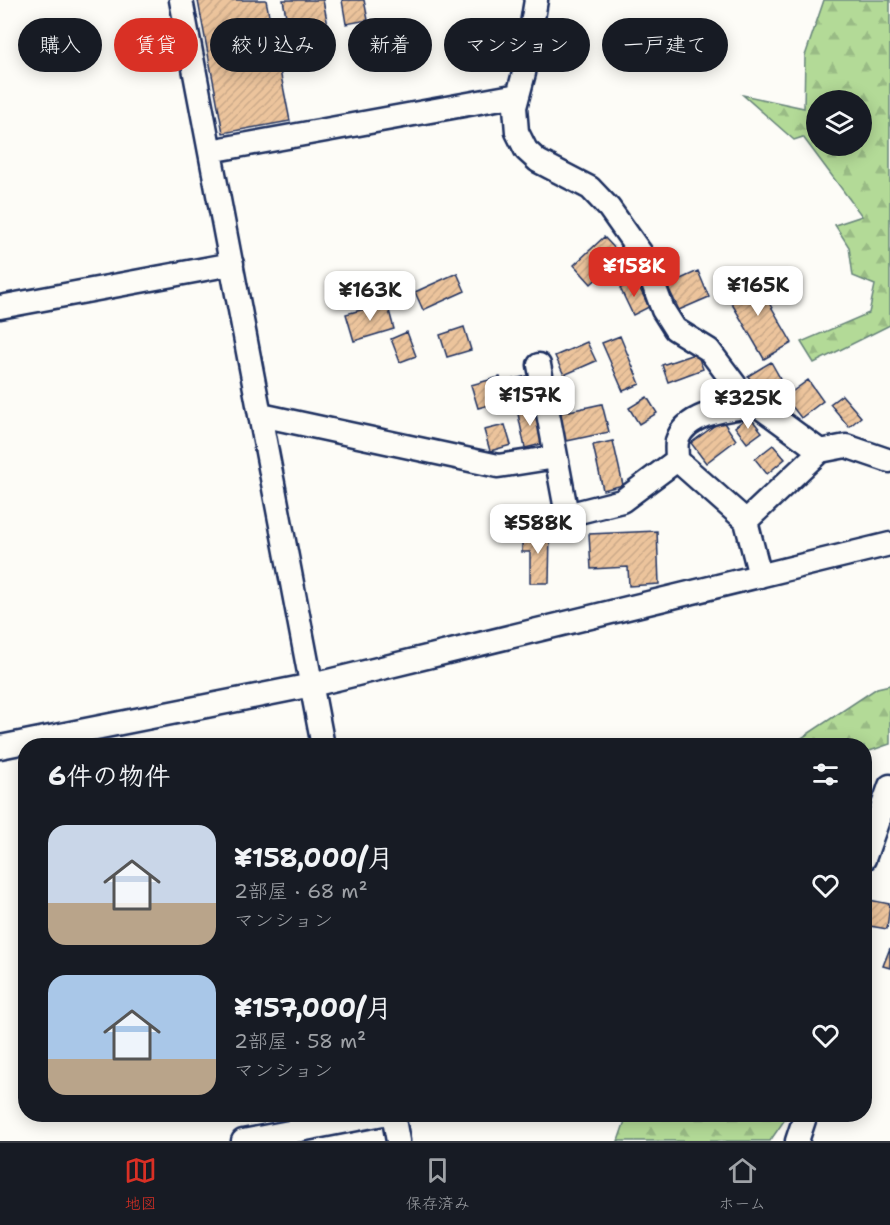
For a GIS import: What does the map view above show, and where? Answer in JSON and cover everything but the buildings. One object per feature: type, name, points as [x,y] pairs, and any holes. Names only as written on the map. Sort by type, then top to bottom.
[{"type":"street","points":[[181,0],[322,738]]},
{"type":"street","points":[[536,0],[515,107],[517,132],[526,150],[538,161],[590,188],[609,207],[643,256],[663,310],[675,329],[709,350],[742,394],[820,451]]},
{"type":"street","points":[[210,152],[518,95]]},
{"type":"street","points":[[0,307],[232,264]]},
{"type":"street","points":[[539,365],[567,515],[622,501],[677,460]]},
{"type":"street","points":[[677,460],[678,440],[686,427],[705,415],[757,405]]},
{"type":"street","points":[[261,415],[498,466],[556,457]]},
{"type":"street","points":[[747,521],[820,451],[846,446],[890,461]]},
{"type":"street","points":[[677,460],[747,521],[760,576]]},
{"type":"street","points":[[45,738],[312,684],[890,544]]},
{"type":"street","points":[[0,747],[18,743]]},
{"type":"street","points":[[872,837],[890,786]]},
{"type":"street","points":[[243,1141],[342,1122]]},
{"type":"street","points":[[394,1122],[398,1141]]},
{"type":"street","points":[[797,1141],[803,1122]]},
{"type":"green space","points":[[824,0],[890,0],[890,325],[814,363],[801,342],[869,313],[875,285],[853,276],[849,247],[835,225],[862,216],[817,156],[872,156],[872,90],[806,90],[806,141],[803,137],[794,140],[743,95],[804,108],[805,56]]},
{"type":"green space","points":[[890,685],[890,744],[872,750],[872,738],[802,738],[877,688]]},
{"type":"green space","points":[[624,1122],[783,1122],[770,1141],[618,1141]]}]
